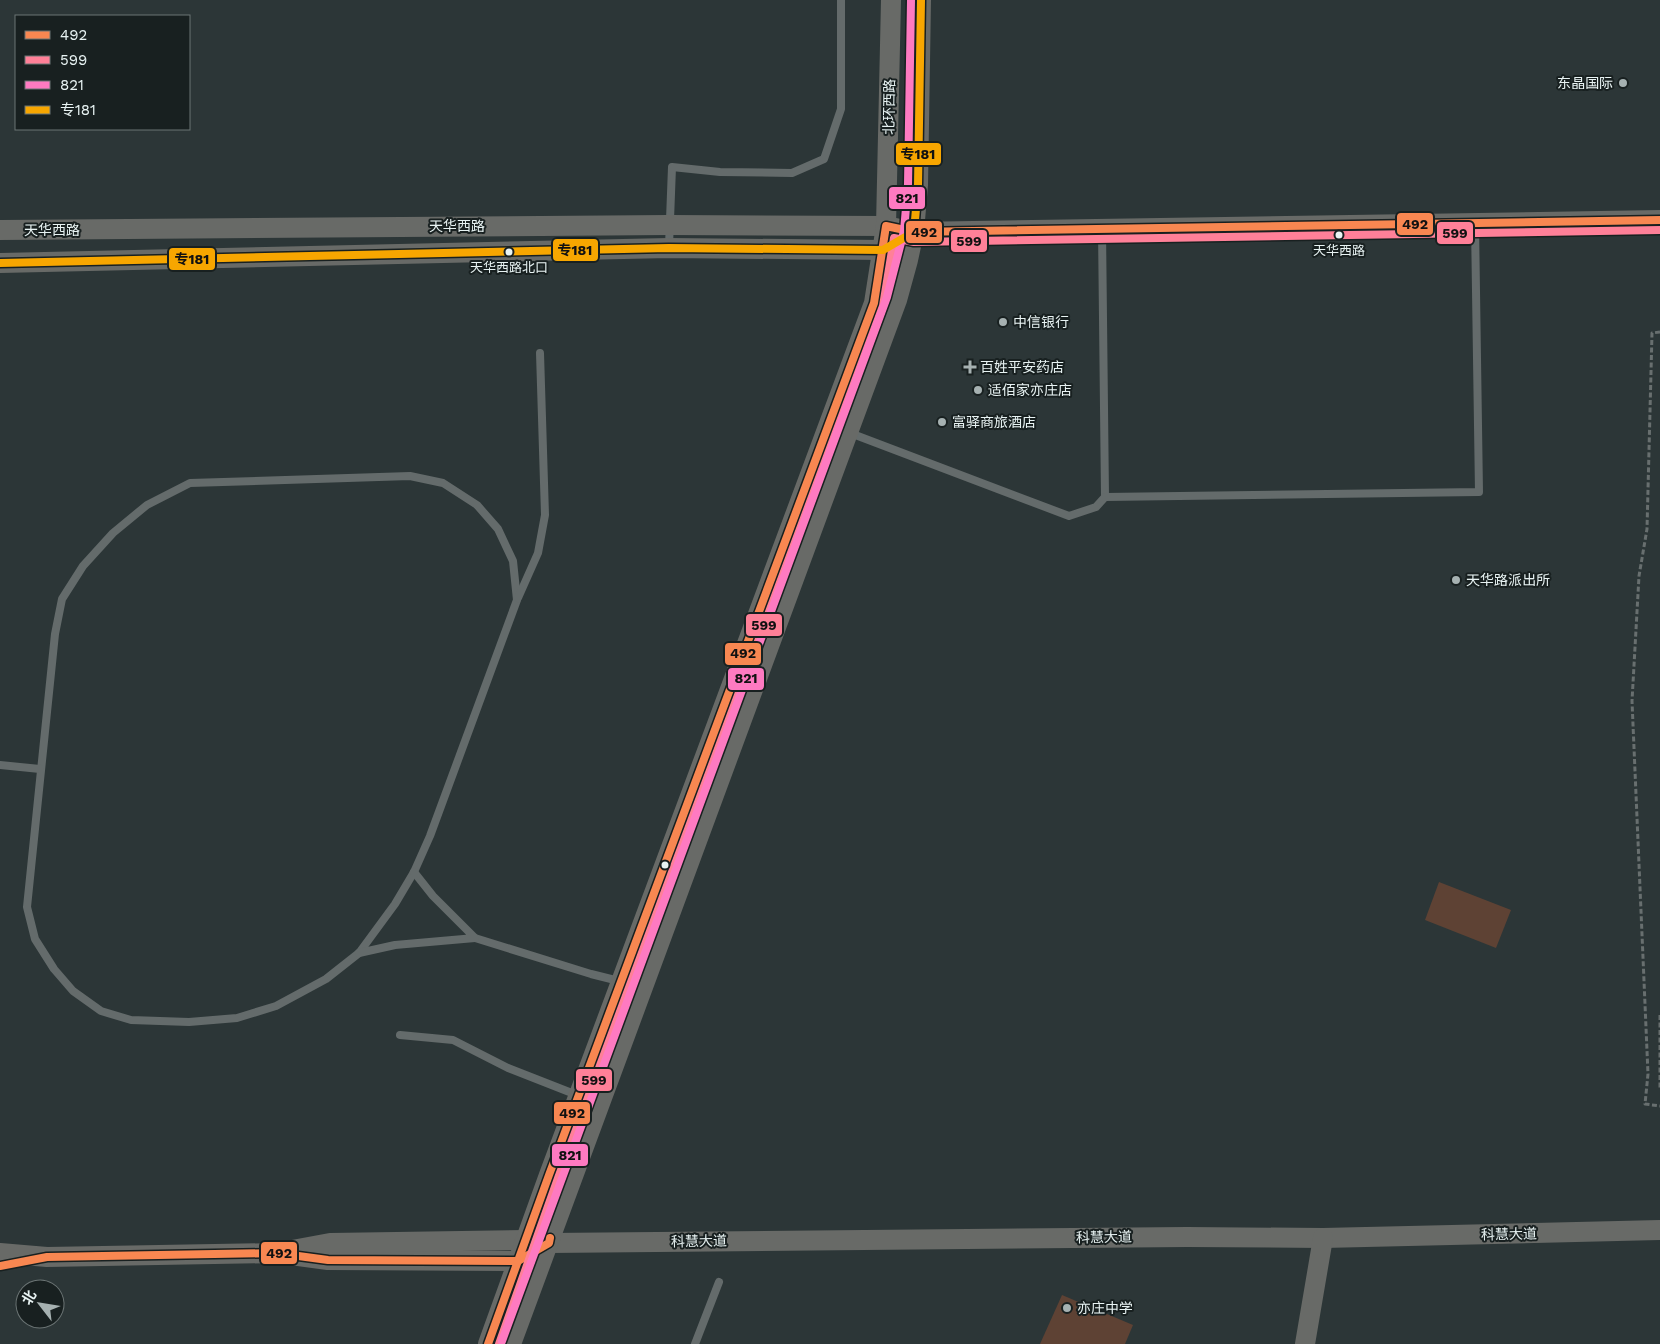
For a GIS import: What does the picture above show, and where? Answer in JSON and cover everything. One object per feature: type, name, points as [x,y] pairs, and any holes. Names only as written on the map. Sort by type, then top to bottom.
[{"type":"street","name":"北环西路","points":[[488,1344],[874,303],[886,226],[891,0]]},
{"type":"street","points":[[511,1344],[897,300],[914,232],[918,185],[921,0]]},
{"type":"street","name":"天华西路","points":[[0,230],[669,225],[886,226],[914,232],[1660,220]]},
{"type":"street","name":"天华西路","points":[[0,263],[669,248],[883,250],[914,232]]},
{"type":"street","name":"科慧大道","points":[[276,1253],[330,1243],[526,1240],[548,1243],[1187,1237],[1323,1238],[1660,1230]]},
{"type":"street","points":[[1305,1344],[1323,1238]]},
{"type":"street","points":[[518,1261],[548,1243]]},
{"type":"street","name":"科慧大道","points":[[0,1253],[47,1257],[276,1253],[328,1260],[518,1261]]},
{"type":"street","name":"科慧大道","points":[[0,1266],[47,1257]]},
{"type":"lane","points":[[669,248],[672,167],[720,172],[792,173],[824,159],[842,109],[841,0]]},
{"type":"lane","points":[[1105,497],[1479,492],[1475,222]]},
{"type":"lane","points":[[848,433],[1069,516],[1096,507],[1105,497],[1102,229]]},
{"type":"lane","points":[[517,600],[513,561],[498,529],[476,505],[443,483],[410,476],[190,483],[147,505],[114,533],[83,566],[62,599],[55,634],[27,907],[35,939],[54,969],[73,991],[101,1011],[131,1020],[189,1022],[237,1018],[276,1006],[326,978],[359,953],[395,904],[414,872],[430,836],[517,600],[538,552],[545,515],[540,353]]},
{"type":"lane","points":[[0,765],[40,769]]},
{"type":"lane","points":[[414,872],[433,896],[475,938]]},
{"type":"lane","points":[[359,953],[395,945],[475,938],[621,982]]},
{"type":"lane","points":[[400,1035],[454,1040],[508,1068],[579,1095]]},
{"type":"lane","points":[[695,1344],[719,1282]]},
{"type":"path","points":[[1660,332],[1652,333],[1647,529],[1639,576],[1632,701],[1648,1074],[1646,1104],[1660,1106]]},
{"type":"path","points":[[1660,1015],[1660,1088]]},
{"type":"shaded area","points":[[1439,882],[1511,910],[1496,948],[1425,920]]},
{"type":"shaded area","points":[[1062,1295],[1133,1325],[1125,1344],[1040,1344]]},
{"type":"transit line","name":"821","points":[[502,1341],[887,297],[904,231],[908,184],[911,0]]},
{"type":"transit line","name":"专181","points":[[0,263],[669,248],[883,250],[914,232],[918,185],[921,0]]},
{"type":"transit line","name":"492","points":[[488,1344],[549,1175],[874,303],[886,226],[914,232],[1660,220]]},
{"type":"transit line","name":"599","points":[[499,1344],[558,1178],[883,306],[894,238],[914,242],[1660,230]]},
{"type":"transit line","name":"492","points":[[0,1266],[47,1257],[276,1253],[328,1260],[518,1261],[549,1243],[550,1238]]},
{"type":"place","name":"东晶国际","points":[[1623,83]]},
{"type":"place","name":"天华西路","points":[[1339,235]]},
{"type":"place","name":"天华西路北口","points":[[509,252]]},
{"type":"place","name":"中信银行","points":[[1003,322]]},
{"type":"place","name":"百姓平安药店","points":[[970,367]]},
{"type":"place","name":"适佰家亦庄店","points":[[978,390]]},
{"type":"place","name":"富驿商旅酒店","points":[[942,422]]},
{"type":"place","name":"天华路派出所","points":[[1456,580]]},
{"type":"place","name":"亦庄中学","points":[[1067,1308]]}]
